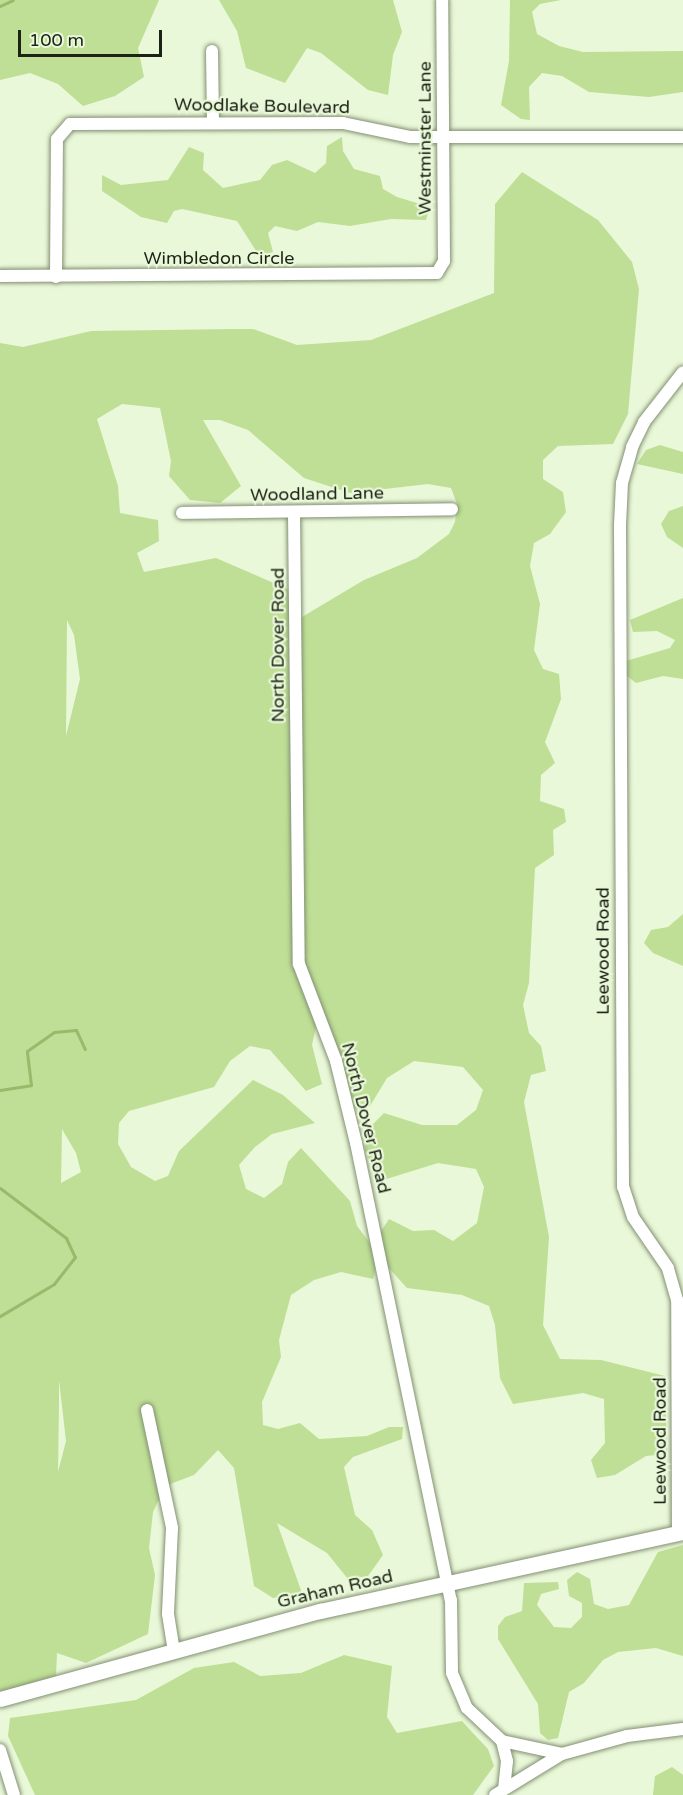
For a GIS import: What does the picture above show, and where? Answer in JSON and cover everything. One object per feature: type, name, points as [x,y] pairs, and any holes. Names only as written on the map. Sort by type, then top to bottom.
[{"type":"main road","name":"Graham Road","points":[[0,1699],[320,1611],[681,1532]]},
{"type":"street","name":"Westminster Lane","points":[[437,273],[444,261],[442,0]]},
{"type":"street","points":[[212,51],[213,123]]},
{"type":"street","name":"Woodlake Boulevard","points":[[56,277],[57,140],[63,128],[213,123],[343,123],[399,135],[443,138],[683,137]]},
{"type":"street","name":"Wimbledon Circle","points":[[0,276],[428,277],[437,273]]},
{"type":"street","name":"Leewood Road","points":[[681,1532],[680,1300],[668,1268],[633,1217],[623,1186],[620,525],[622,483],[632,447],[644,422],[683,372]]},
{"type":"street","name":"Woodland Lane","points":[[182,513],[294,514],[452,509]]},
{"type":"street","name":"North Dover Road","points":[[294,514],[299,964],[348,1106],[453,1608],[448,1651],[454,1682],[473,1714],[502,1741]]},
{"type":"street","points":[[147,1410],[172,1527],[168,1614],[174,1651]]},
{"type":"street","points":[[500,1792],[562,1754],[627,1736],[683,1728]]},
{"type":"street","points":[[500,1792],[507,1761],[502,1741],[562,1754]]},
{"type":"street","points":[[0,1750],[14,1795]]},
{"type":"green space","points":[[0,0],[159,0],[138,48],[144,77],[115,96],[83,106],[58,84],[30,73],[0,80]]},
{"type":"green space","points":[[219,0],[393,0],[402,32],[393,55],[388,95],[368,90],[321,53],[307,48],[285,83],[246,68],[237,31]]},
{"type":"green space","points":[[510,0],[561,0],[540,4],[532,12],[537,34],[559,46],[583,52],[683,51],[683,92],[649,97],[589,92],[562,76],[542,73],[529,87],[530,120],[521,119],[501,105],[509,61]]},
{"type":"green space","points":[[342,137],[343,151],[354,169],[380,176],[383,189],[397,197],[430,207],[426,220],[391,219],[350,226],[318,222],[297,231],[275,226],[268,233],[273,252],[260,257],[237,221],[182,209],[174,211],[167,223],[141,217],[102,191],[102,175],[121,185],[168,180],[189,147],[204,153],[203,170],[223,188],[260,180],[272,165],[287,160],[315,173],[326,163],[327,146]]},
{"type":"green space","points":[[522,172],[598,220],[632,262],[639,289],[628,414],[613,444],[558,446],[543,460],[543,479],[563,492],[566,512],[550,534],[534,543],[530,566],[540,604],[534,650],[543,669],[559,674],[561,699],[545,742],[555,763],[541,775],[540,801],[564,809],[566,822],[553,830],[554,855],[535,868],[529,983],[523,1005],[529,1033],[541,1046],[546,1071],[531,1075],[524,1102],[549,1237],[543,1325],[560,1359],[601,1360],[665,1376],[667,1454],[646,1456],[615,1475],[597,1478],[591,1460],[605,1443],[604,1399],[583,1393],[513,1404],[500,1378],[495,1325],[489,1306],[462,1295],[407,1288],[387,1266],[376,1239],[389,1219],[413,1231],[434,1230],[453,1241],[477,1223],[484,1187],[476,1169],[438,1163],[380,1181],[365,1150],[367,1130],[384,1113],[422,1125],[457,1125],[476,1110],[483,1090],[463,1067],[414,1061],[387,1078],[370,1106],[348,1110],[318,1018],[312,1045],[322,1084],[306,1091],[270,1050],[250,1046],[230,1061],[214,1087],[129,1111],[119,1123],[118,1144],[131,1167],[155,1181],[168,1176],[179,1151],[253,1080],[283,1095],[315,1123],[272,1134],[255,1147],[239,1165],[246,1189],[264,1198],[282,1184],[288,1162],[301,1148],[350,1201],[357,1226],[379,1255],[373,1279],[341,1272],[314,1280],[291,1295],[279,1340],[281,1357],[262,1402],[263,1425],[278,1429],[300,1423],[319,1439],[367,1436],[389,1427],[403,1427],[402,1439],[353,1457],[344,1467],[355,1515],[372,1530],[383,1555],[368,1576],[348,1579],[327,1553],[277,1523],[302,1593],[273,1598],[254,1586],[234,1468],[218,1450],[194,1475],[165,1486],[153,1512],[149,1548],[155,1575],[148,1634],[86,1663],[57,1653],[56,1676],[0,1692],[0,343],[23,347],[91,331],[234,329],[253,329],[297,345],[371,340],[494,293],[495,204]],"holes":[[[122,404],[160,408],[171,461],[169,476],[190,500],[220,503],[241,486],[203,420],[220,420],[248,430],[304,478],[350,493],[428,484],[451,488],[457,504],[455,522],[449,534],[417,558],[364,580],[297,620],[292,591],[216,558],[144,572],[137,553],[159,541],[158,520],[120,513],[118,486],[97,419]],[[67,620],[74,635],[80,679],[66,736]],[[62,1129],[76,1153],[81,1172],[61,1183]],[[59,1380],[66,1441],[58,1472]]]},
{"type":"green space","points":[[660,445],[683,452],[683,474],[637,464],[646,450]]},
{"type":"green space","points":[[683,506],[683,548],[667,537],[661,524],[669,511]]},
{"type":"green space","points":[[683,598],[683,679],[663,676],[636,683],[627,676],[626,661],[670,648],[675,640],[657,631],[633,632],[630,620]]},
{"type":"green space","points":[[683,914],[683,966],[653,953],[644,943],[651,930],[668,927]]},
{"type":"green space","points":[[683,1545],[683,1656],[656,1648],[618,1652],[603,1660],[584,1683],[569,1692],[558,1738],[548,1740],[540,1733],[538,1704],[498,1639],[498,1626],[505,1617],[522,1611],[524,1583],[558,1582],[559,1589],[541,1594],[537,1605],[554,1627],[571,1628],[582,1617],[582,1603],[569,1596],[567,1580],[577,1572],[590,1579],[594,1604],[608,1609],[629,1605],[658,1552]]},
{"type":"green space","points":[[344,1655],[392,1666],[387,1717],[397,1733],[462,1721],[488,1749],[494,1766],[473,1795],[35,1795],[8,1736],[10,1718],[136,1700],[194,1668],[234,1662],[260,1676],[301,1673]]},
{"type":"green space","points":[[672,1767],[683,1775],[683,1795],[653,1795],[655,1776]]},
{"type":"waterway","points":[[0,6],[13,0]]},
{"type":"waterway","points":[[0,1090],[31,1085],[27,1051],[54,1032],[76,1030],[85,1049]]},
{"type":"waterway","points":[[0,1188],[66,1238],[75,1257],[54,1284],[0,1316]]}]
